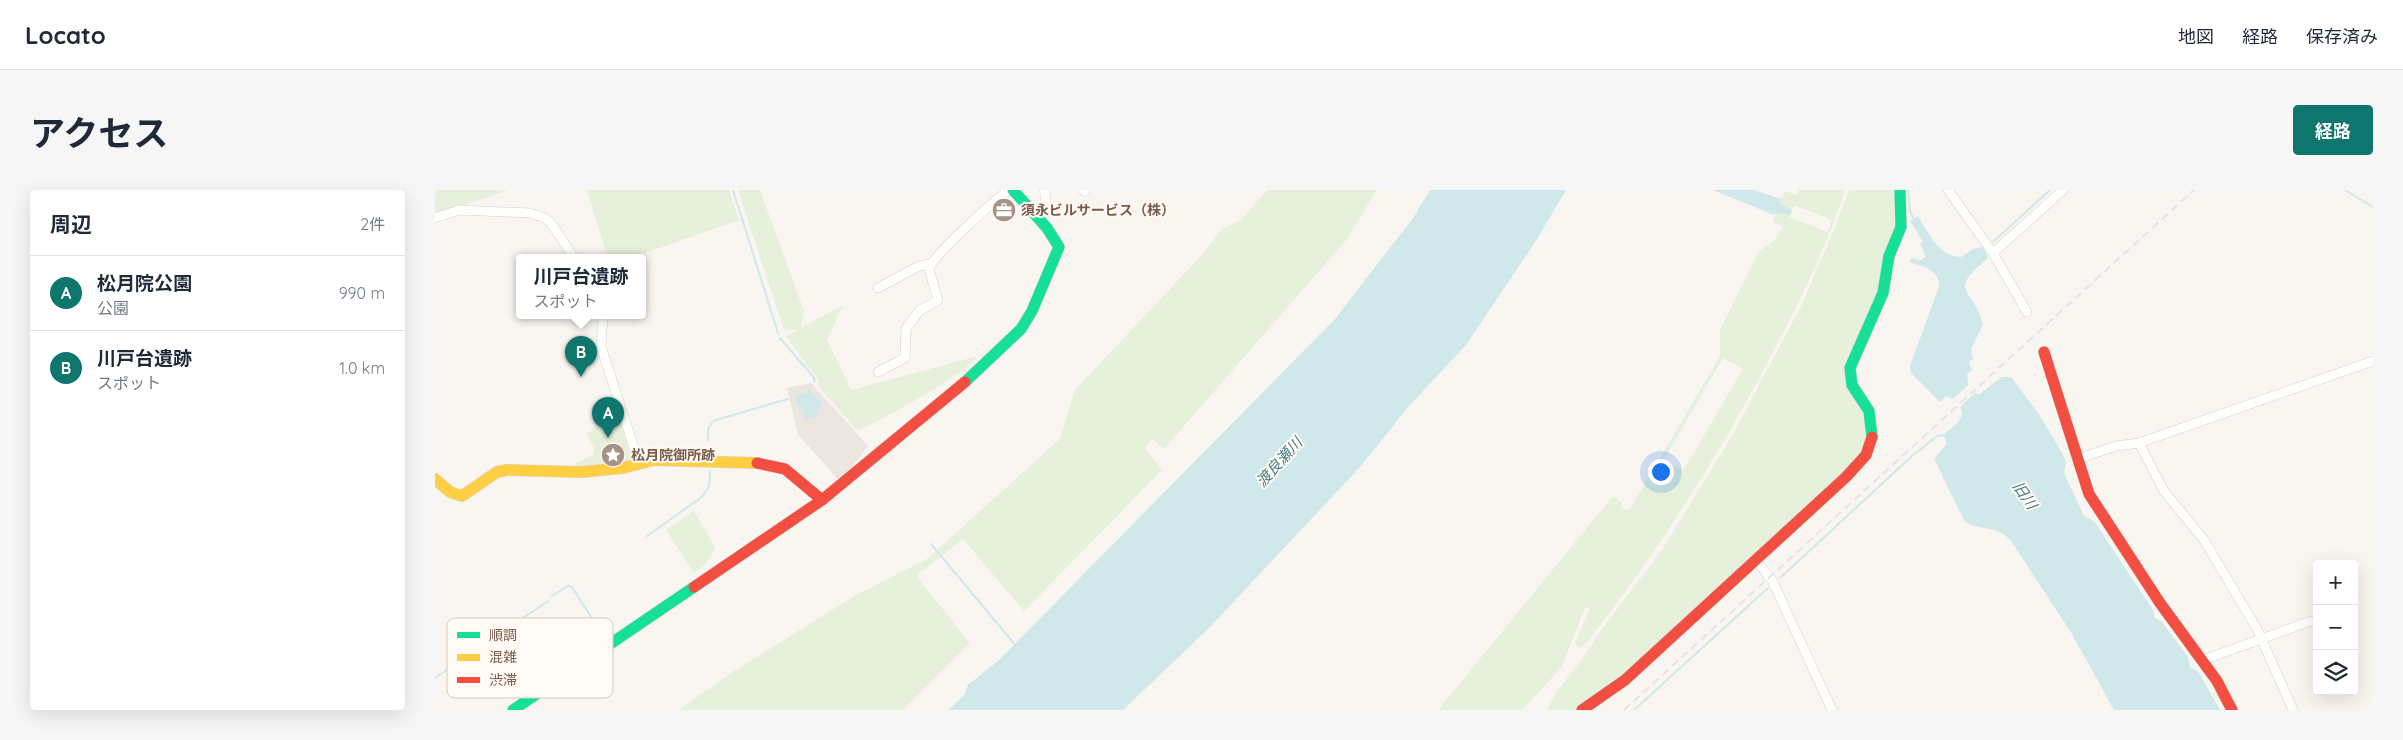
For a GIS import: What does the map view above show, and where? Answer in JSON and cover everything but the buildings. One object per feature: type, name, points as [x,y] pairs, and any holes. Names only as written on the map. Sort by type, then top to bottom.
[{"type":"street","points":[[878,372],[905,358],[905,329],[919,311],[938,300],[930,277],[930,264],[945,245],[1009,190]]},
{"type":"street","points":[[613,642],[822,500],[925,417],[986,364],[1021,329],[1032,311],[1039,291],[1059,250],[1057,241],[1013,190]]},
{"type":"street","points":[[1040,220],[1046,197],[1044,190]]},
{"type":"street","points":[[1582,710],[1625,680],[1850,473],[1869,449],[1873,435],[1872,418],[1866,404],[1851,385],[1850,368],[1883,293],[1889,256],[1901,227],[1900,190]]},
{"type":"street","points":[[1948,190],[1993,253],[2027,312]]},
{"type":"street","points":[[1993,253],[2063,190]]},
{"type":"street","points":[[435,218],[459,210],[530,213],[545,218],[571,254]]},
{"type":"street","points":[[878,288],[919,266],[930,264]]},
{"type":"street","points":[[603,319],[601,347],[639,463]]},
{"type":"street","points":[[2044,352],[2084,482],[2100,514],[2160,603],[2203,660],[2217,681],[2232,710]]},
{"type":"street","points":[[2077,459],[2116,446],[2139,443],[2373,361]]},
{"type":"street","points":[[2139,443],[2164,491],[2204,540],[2262,638],[2293,710]]},
{"type":"street","points":[[435,479],[450,492],[461,496],[497,472],[507,470],[581,472],[623,468],[654,460],[719,460],[774,466],[793,475],[822,500]]},
{"type":"street","points":[[1756,560],[1772,580],[1832,710]]},
{"type":"street","points":[[2203,660],[2311,621]]},
{"type":"street","points":[[513,710],[531,698]]},
{"type":"shaded area","points":[[811,383],[868,446],[840,482],[798,434],[787,388]]},
{"type":"green space","points":[[435,190],[508,190],[435,215]]},
{"type":"green space","points":[[587,190],[729,190],[739,220],[642,254],[607,254]]},
{"type":"green space","points":[[738,190],[760,190],[804,311],[801,328],[843,305],[827,340],[851,390],[978,356],[963,370],[934,389],[858,431],[817,385],[819,381],[786,336],[800,329],[784,330]]},
{"type":"green space","points":[[1267,190],[1377,190],[1347,239],[1164,449],[1152,439],[1145,449],[1162,470],[1024,611],[963,539],[918,574],[918,578],[970,643],[903,710],[679,710],[728,675],[856,595],[927,559],[1060,439],[1075,390],[1201,256],[1222,229],[1241,220]]},
{"type":"green space","points":[[1799,190],[1845,190],[1814,270],[1755,385],[1712,461],[1640,571],[1587,642],[1579,648],[1575,643],[1590,609],[1585,607],[1562,667],[1522,710],[1438,710],[1613,496],[1621,502],[1623,509],[1630,509],[1720,356],[1720,330],[1758,252],[1774,241],[1783,227],[1773,222],[1776,212],[1790,215],[1789,217],[1828,232],[1832,220],[1794,205],[1792,210],[1780,202],[1785,191],[1796,195]],"holes":[[[1723,358],[1743,369],[1683,471],[1664,460]]]},
{"type":"green space","points":[[1849,190],[1896,190],[1897,225],[1882,285],[1846,365],[1869,430],[1861,456],[1628,673],[1577,710],[1547,710],[1557,691],[1662,550],[1734,433],[1801,306]]},
{"type":"green space","points":[[617,412],[633,461],[576,469],[576,463],[593,455],[594,448],[587,434]]},
{"type":"green space","points":[[694,511],[715,547],[706,564],[694,573],[666,530]]},
{"type":"water","name":"渡良瀬川","points":[[1430,190],[1566,190],[1536,241],[1466,345],[1409,406],[1360,467],[1210,627],[1123,710],[949,710],[965,694],[968,685],[999,660],[1335,319],[1413,218]]},
{"type":"water","points":[[1713,190],[1754,190],[1781,199],[1780,203],[1792,210],[1790,215],[1776,213],[1774,215]]},
{"type":"water","name":"旧川","points":[[1918,216],[1935,243],[1946,253],[1961,257],[1973,249],[1983,247],[1988,258],[1968,278],[1965,285],[1979,312],[1983,325],[1971,349],[1973,359],[1969,362],[1972,370],[1967,374],[1968,384],[1978,395],[2002,377],[2011,377],[2038,413],[2063,454],[2066,462],[2064,473],[2084,516],[2094,521],[2153,610],[2155,618],[2161,621],[2188,657],[2190,667],[2198,671],[2220,710],[2114,710],[2072,634],[2011,541],[2005,535],[1993,529],[1975,526],[1964,520],[1934,459],[1947,443],[1943,435],[1958,422],[1962,415],[1962,410],[1946,396],[1940,402],[1911,373],[1910,366],[1939,287],[1939,281],[1934,273],[1910,262],[1912,258],[1920,260],[1926,257],[1920,244],[1923,242],[1910,221]]},
{"type":"water","points":[[809,388],[823,405],[816,412],[818,415],[814,419],[811,416],[806,420],[802,407],[799,407],[794,396],[808,392]]},
{"type":"pier","points":[[1970,383],[1977,391],[1958,409],[1951,401]]},
{"type":"waterway","points":[[733,190],[778,333]]},
{"type":"waterway","points":[[1908,190],[1910,211],[1914,219]]},
{"type":"waterway","points":[[1993,242],[2050,190]]},
{"type":"waterway","points":[[2345,190],[2373,207]]},
{"type":"waterway","points":[[780,338],[815,379],[814,382]]},
{"type":"waterway","points":[[708,441],[708,429],[713,421],[788,399]]},
{"type":"waterway","points":[[1780,578],[1912,456],[1937,436],[1945,435]]},
{"type":"waterway","points":[[647,536],[702,497],[709,486],[710,471]]},
{"type":"waterway","points":[[931,544],[1016,646]]},
{"type":"waterway","points":[[552,596],[568,586],[572,587],[592,618]]},
{"type":"waterway","points":[[1634,710],[1768,588]]},
{"type":"waterway","points":[[523,618],[548,601]]},
{"type":"waterway","points":[[435,678],[447,670]]},
{"type":"railway","points":[[1624,710],[2194,190]]},
{"type":"traffic: fast","points":[[965,382],[1021,329],[1032,311],[1059,247],[1047,228],[1013,190]]},
{"type":"traffic: fast","points":[[1872,437],[1869,411],[1852,385],[1850,368],[1883,293],[1889,256],[1901,227],[1900,190]]},
{"type":"traffic: fast","points":[[613,642],[694,587]]},
{"type":"traffic: fast","points":[[513,710],[531,698]]},
{"type":"traffic: slow","points":[[435,479],[450,492],[462,496],[497,472],[507,470],[581,472],[623,468],[654,460],[757,463]]},
{"type":"traffic: jam","points":[[2044,352],[2089,494],[2160,603],[2217,681],[2232,710]]},
{"type":"traffic: jam","points":[[694,587],[822,500],[965,382]]},
{"type":"traffic: jam","points":[[1582,710],[1625,680],[1846,477],[1866,455],[1872,437]]},
{"type":"traffic: jam","points":[[757,463],[785,469],[822,500]]},
{"type":"place","name":"須永ビルサービス（株）","points":[[1004,210]]},
{"type":"place","name":"川戸台遺跡","points":[[581,377]]},
{"type":"place","name":"松月院公園","points":[[608,438]]},
{"type":"place","name":"松月院御所跡","points":[[613,455]]}]
